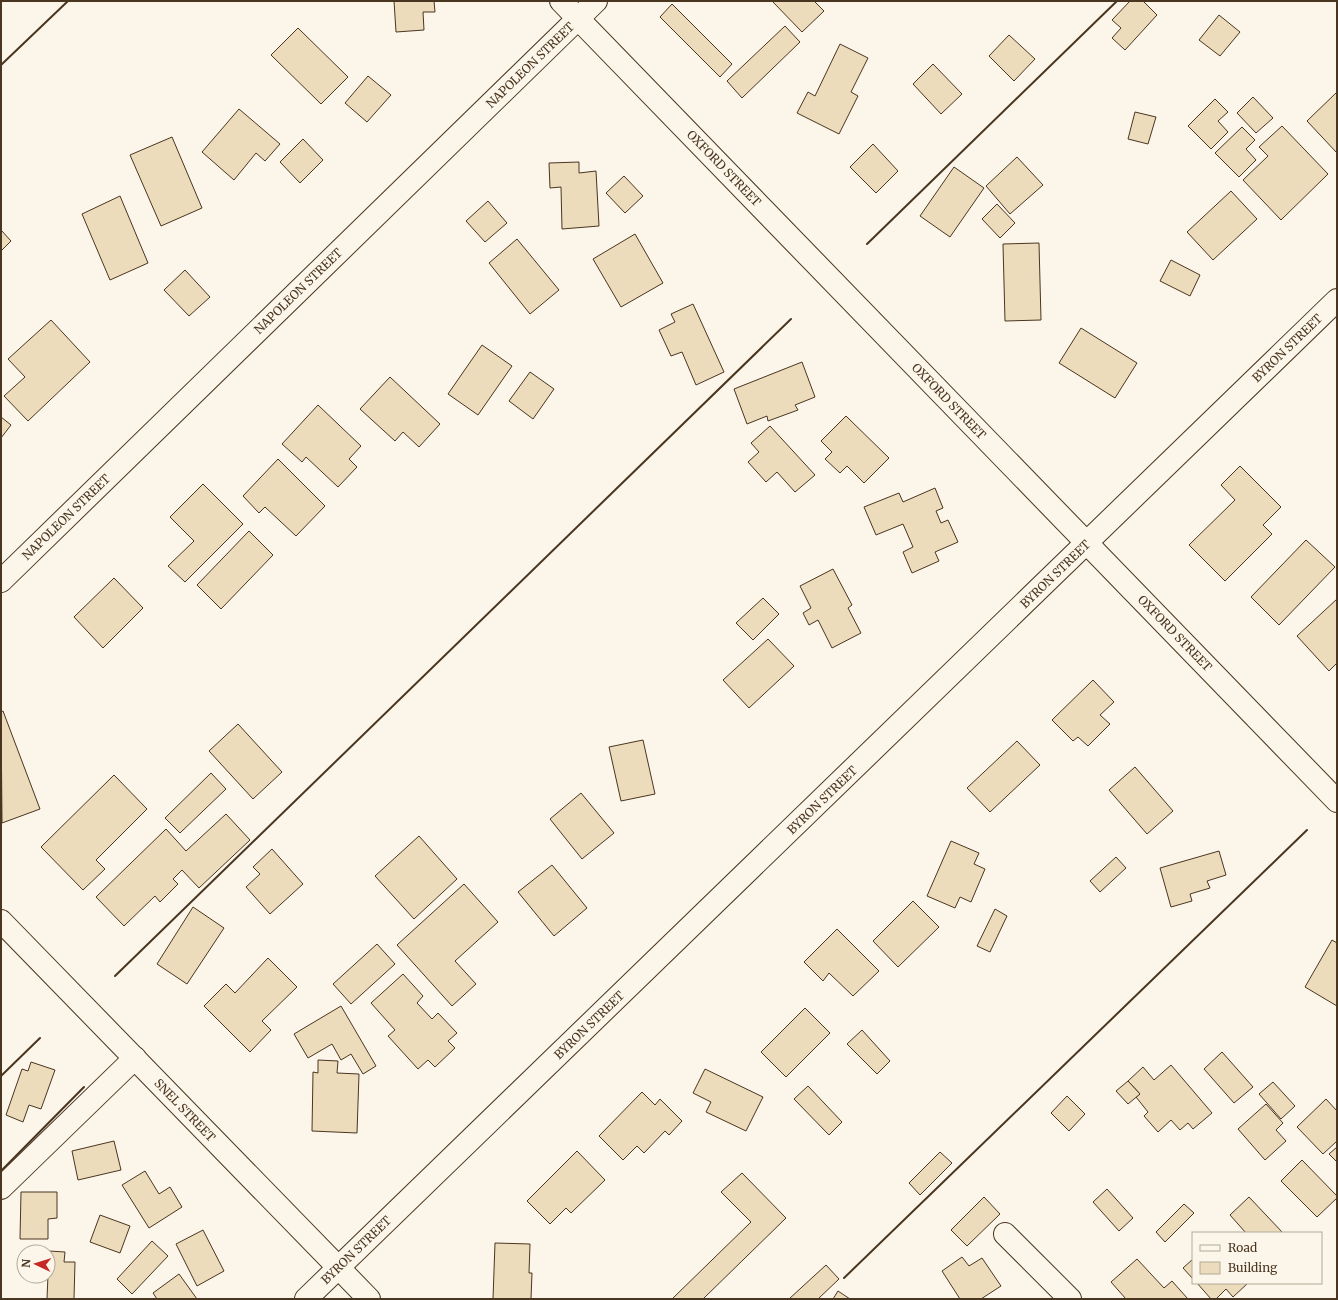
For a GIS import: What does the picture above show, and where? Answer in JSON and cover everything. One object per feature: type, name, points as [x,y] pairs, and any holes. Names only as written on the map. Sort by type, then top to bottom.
[{"type":"street","name":"OXFORD STREET","points":[[562,1],[1337,801]]},
{"type":"street","name":"NAPOLEON STREET","points":[[1,581],[596,1]]},
{"type":"street","name":"BYRON STREET","points":[[306,1299],[1337,300]]},
{"type":"street","name":"SNEL STREET","points":[[1,921],[369,1299]]},
{"type":"street","points":[[1,1188],[134,1058]]},
{"type":"street","points":[[1005,1234],[1070,1299]]},
{"type":"building","points":[[394,1],[434,1],[435,12],[423,12],[424,30],[396,32]]},
{"type":"building","points":[[772,1],[814,1],[824,11],[802,32]]},
{"type":"building","points":[[1130,1],[1143,1],[1157,15],[1125,50],[1112,38],[1121,28],[1112,20]]},
{"type":"building","points":[[672,4],[732,64],[720,77],[660,17]]},
{"type":"building","points":[[1219,15],[1240,32],[1220,56],[1199,40]]},
{"type":"building","points":[[785,26],[800,42],[742,98],[727,81]]},
{"type":"building","points":[[298,28],[348,77],[321,104],[271,55]]},
{"type":"building","points":[[1009,35],[1035,59],[1014,81],[989,56]]},
{"type":"building","points":[[840,44],[868,58],[851,92],[858,96],[839,134],[797,113],[808,92],[815,96]]},
{"type":"building","points":[[933,64],[962,94],[941,114],[913,84]]},
{"type":"building","points":[[368,76],[391,95],[367,122],[345,103]]},
{"type":"building","points":[[1337,92],[1337,153],[1307,121]]},
{"type":"building","points":[[1253,97],[1273,118],[1256,133],[1237,113]]},
{"type":"building","points":[[1215,99],[1228,112],[1218,121],[1228,132],[1211,149],[1188,126]]},
{"type":"building","points":[[239,109],[280,144],[265,161],[256,153],[234,180],[202,152]]},
{"type":"building","points":[[1135,112],[1156,117],[1148,144],[1128,139]]},
{"type":"building","points":[[1282,126],[1328,174],[1281,220],[1243,180],[1268,156],[1259,147]]},
{"type":"building","points":[[1242,127],[1255,140],[1246,149],[1256,160],[1239,177],[1215,153]]},
{"type":"building","points":[[172,137],[202,208],[161,226],[130,155]]},
{"type":"building","points":[[303,139],[323,160],[300,183],[280,162]]},
{"type":"building","points":[[873,144],[898,171],[876,193],[850,167]]},
{"type":"building","points":[[1017,157],[1043,185],[1010,214],[986,186]]},
{"type":"building","points":[[579,162],[579,173],[596,171],[599,226],[562,229],[561,187],[550,188],[549,163]]},
{"type":"building","points":[[954,167],[984,188],[950,237],[920,216]]},
{"type":"building","points":[[624,176],[643,196],[625,213],[606,193]]},
{"type":"building","points":[[1231,191],[1257,219],[1213,260],[1187,232]]},
{"type":"building","points":[[120,196],[148,263],[110,280],[82,214]]},
{"type":"building","points":[[488,201],[507,223],[485,242],[466,221]]},
{"type":"building","points":[[997,204],[1015,223],[1000,238],[982,219]]},
{"type":"building","points":[[1,230],[11,241],[1,251]]},
{"type":"building","points":[[635,234],[663,283],[621,307],[593,259]]},
{"type":"building","points":[[517,239],[559,290],[530,314],[489,263]]},
{"type":"building","points":[[1039,243],[1041,320],[1005,321],[1003,244]]},
{"type":"building","points":[[1171,260],[1200,275],[1190,296],[1160,281]]},
{"type":"building","points":[[185,270],[210,297],[189,316],[164,290]]},
{"type":"building","points":[[693,304],[724,372],[696,385],[682,352],[671,356],[659,330],[675,322],[671,314]]},
{"type":"building","points":[[51,320],[90,362],[28,421],[4,396],[25,377],[8,359]]},
{"type":"building","points":[[1081,328],[1137,363],[1115,398],[1059,363]]},
{"type":"building","points":[[482,345],[512,366],[478,415],[448,394]]},
{"type":"building","points":[[802,362],[815,397],[795,405],[798,410],[768,421],[767,416],[747,424],[734,389]]},
{"type":"building","points":[[530,372],[554,389],[533,419],[509,401]]},
{"type":"building","points":[[390,377],[440,424],[419,447],[403,432],[395,441],[360,409]]},
{"type":"building","points":[[318,405],[361,446],[349,459],[357,467],[338,487],[306,457],[302,462],[282,444]]},
{"type":"building","points":[[846,416],[889,458],[864,483],[847,466],[840,473],[825,459],[832,452],[821,441]]},
{"type":"building","points":[[1,417],[11,425],[1,438]]},
{"type":"building","points":[[770,426],[815,475],[795,492],[777,472],[766,482],[748,462],[759,452],[751,443]]},
{"type":"building","points":[[278,459],[325,506],[296,536],[265,507],[259,513],[243,496]]},
{"type":"building","points":[[1240,466],[1281,507],[1263,525],[1272,534],[1225,581],[1189,545],[1235,500],[1221,485]]},
{"type":"building","points":[[203,484],[243,524],[185,582],[168,566],[194,541],[170,517]]},
{"type":"building","points":[[935,488],[943,508],[936,511],[941,523],[948,520],[958,542],[935,552],[939,561],[912,573],[903,552],[913,547],[903,524],[876,535],[864,507],[899,493],[903,502]]},
{"type":"building","points":[[249,531],[273,555],[221,609],[197,585]]},
{"type":"building","points":[[1306,540],[1335,567],[1279,625],[1251,597]]},
{"type":"building","points":[[833,569],[852,605],[848,608],[861,633],[832,648],[818,620],[809,625],[803,613],[811,608],[800,586]]},
{"type":"building","points":[[114,578],[143,608],[103,648],[74,617]]},
{"type":"building","points":[[763,598],[779,614],[753,640],[736,623]]},
{"type":"building","points":[[1337,599],[1337,663],[1329,671],[1297,636]]},
{"type":"building","points":[[768,639],[794,666],[749,708],[723,680]]},
{"type":"building","points":[[1093,680],[1114,702],[1100,715],[1110,724],[1088,746],[1078,737],[1073,741],[1052,720]]},
{"type":"building","points":[[3,711],[40,809],[2,823],[1,712]]},
{"type":"building","points":[[238,724],[282,772],[253,799],[209,751]]},
{"type":"building","points":[[643,740],[655,794],[621,801],[609,747]]},
{"type":"building","points":[[1017,741],[1040,765],[990,812],[967,788]]},
{"type":"building","points":[[1135,767],[1173,811],[1147,834],[1109,790]]},
{"type":"building","points":[[211,773],[226,789],[180,833],[165,818]]},
{"type":"building","points":[[114,775],[147,809],[96,860],[105,869],[83,890],[41,847]]},
{"type":"building","points":[[581,793],[614,833],[582,859],[550,819]]},
{"type":"building","points":[[226,814],[250,840],[199,888],[182,870],[173,879],[178,884],[160,902],[155,896],[124,926],[96,897],[166,829],[186,851]]},
{"type":"building","points":[[419,836],[457,879],[414,919],[375,876]]},
{"type":"building","points":[[951,841],[979,853],[974,864],[985,869],[971,902],[960,897],[955,908],[927,896]]},
{"type":"building","points":[[272,849],[303,884],[270,914],[246,887],[260,874],[253,867]]},
{"type":"building","points":[[1219,851],[1226,875],[1207,881],[1210,888],[1190,894],[1192,901],[1171,907],[1160,868]]},
{"type":"building","points":[[1116,857],[1126,868],[1100,892],[1090,881]]},
{"type":"building","points":[[552,865],[587,908],[554,936],[518,892]]},
{"type":"building","points":[[464,884],[498,922],[455,961],[476,984],[452,1006],[397,945]]},
{"type":"building","points":[[913,901],[939,927],[898,967],[873,941]]},
{"type":"building","points":[[193,907],[224,928],[187,984],[157,964]]},
{"type":"building","points":[[995,909],[1007,916],[990,952],[977,946]]},
{"type":"building","points":[[837,929],[879,971],[853,996],[829,973],[823,981],[804,962]]},
{"type":"building","points":[[1332,940],[1337,943],[1337,1006],[1305,987]]},
{"type":"building","points":[[377,944],[395,964],[351,1004],[333,984]]},
{"type":"building","points":[[268,958],[297,987],[262,1021],[271,1030],[250,1052],[204,1006],[226,984],[235,993]]},
{"type":"building","points":[[403,974],[423,996],[417,1003],[432,1019],[438,1013],[457,1033],[448,1041],[455,1048],[435,1067],[428,1060],[418,1069],[388,1036],[395,1030],[371,1003]]},
{"type":"building","points":[[341,1006],[376,1066],[363,1074],[351,1054],[341,1060],[332,1044],[308,1058],[294,1034]]},
{"type":"building","points":[[805,1008],[830,1033],[786,1077],[761,1052]]},
{"type":"building","points":[[862,1030],[890,1061],[877,1074],[847,1044]]},
{"type":"building","points":[[1222,1052],[1253,1087],[1234,1103],[1204,1069]]},
{"type":"building","points":[[318,1060],[338,1061],[337,1073],[359,1074],[357,1133],[312,1131],[313,1072],[318,1073]]},
{"type":"building","points":[[31,1062],[55,1070],[41,1109],[29,1105],[23,1122],[6,1115],[22,1069],[28,1071]]},
{"type":"building","points":[[1171,1065],[1212,1113],[1193,1129],[1188,1123],[1180,1130],[1171,1120],[1158,1132],[1144,1116],[1148,1112],[1136,1097],[1140,1094],[1128,1081],[1143,1067],[1154,1080]]},
{"type":"building","points":[[705,1069],[763,1097],[746,1131],[706,1112],[711,1102],[693,1093]]},
{"type":"building","points":[[1128,1081],[1140,1094],[1128,1104],[1116,1091]]},
{"type":"building","points":[[1273,1082],[1295,1106],[1281,1119],[1259,1094]]},
{"type":"building","points":[[808,1086],[842,1122],[829,1135],[794,1099]]},
{"type":"building","points":[[642,1092],[655,1105],[660,1099],[682,1121],[669,1135],[665,1131],[644,1153],[637,1146],[623,1160],[599,1136]]},
{"type":"building","points":[[1067,1096],[1085,1114],[1069,1131],[1051,1113]]},
{"type":"building","points":[[1326,1099],[1337,1111],[1337,1141],[1323,1154],[1297,1127]]},
{"type":"building","points":[[1266,1104],[1283,1123],[1276,1130],[1286,1141],[1265,1160],[1238,1129]]},
{"type":"building","points":[[114,1141],[121,1170],[78,1180],[72,1151]]},
{"type":"building","points":[[1337,1147],[1337,1162],[1329,1154]]},
{"type":"building","points":[[577,1151],[605,1180],[571,1213],[566,1208],[550,1224],[527,1201]]},
{"type":"building","points":[[940,1152],[952,1163],[920,1195],[909,1183]]},
{"type":"building","points":[[1302,1160],[1337,1196],[1337,1198],[1317,1217],[1281,1181]]},
{"type":"building","points":[[145,1171],[159,1194],[170,1187],[182,1207],[149,1228],[122,1185]]},
{"type":"building","points":[[742,1173],[786,1218],[703,1299],[672,1299],[751,1222],[721,1192]]},
{"type":"building","points":[[1107,1189],[1133,1218],[1119,1231],[1093,1202]]},
{"type":"building","points":[[21,1192],[57,1192],[57,1218],[48,1219],[48,1239],[20,1239]]},
{"type":"building","points":[[984,1197],[1000,1214],[967,1246],[951,1230]]},
{"type":"building","points":[[1249,1197],[1282,1232],[1245,1232],[1230,1215]]},
{"type":"building","points":[[1184,1204],[1194,1213],[1165,1242],[1156,1232]]},
{"type":"building","points":[[100,1215],[130,1226],[120,1253],[90,1242]]},
{"type":"building","points":[[203,1230],[224,1271],[197,1286],[176,1244]]},
{"type":"building","points":[[152,1241],[168,1256],[132,1294],[117,1279]]},
{"type":"building","points":[[495,1243],[530,1244],[529,1273],[532,1273],[531,1299],[493,1299]]},
{"type":"building","points":[[56,1251],[65,1252],[64,1262],[75,1262],[74,1299],[47,1299],[48,1284],[56,1284]]},
{"type":"building","points":[[962,1257],[969,1266],[982,1258],[1001,1286],[981,1299],[960,1299],[942,1271]]},
{"type":"building","points":[[1137,1259],[1164,1288],[1172,1281],[1188,1299],[1126,1299],[1111,1282]]},
{"type":"building","points":[[1192,1260],[1192,1278],[1183,1268]]},
{"type":"building","points":[[826,1265],[839,1279],[818,1299],[789,1299]]},
{"type":"building","points":[[179,1274],[197,1299],[157,1299],[153,1293]]},
{"type":"building","points":[[1198,1284],[1247,1284],[1233,1297],[1226,1289],[1216,1299],[1211,1299]]},
{"type":"building","points":[[838,1291],[850,1299],[833,1299]]},
{"type":"wall","points":[[1,65],[68,1]]},
{"type":"wall","points":[[867,244],[1117,1]]},
{"type":"wall","points":[[115,976],[791,319]]},
{"type":"wall","points":[[844,1278],[1307,830]]},
{"type":"wall","points":[[1,1076],[40,1038]]},
{"type":"wall","points":[[1,1171],[84,1087]]}]
